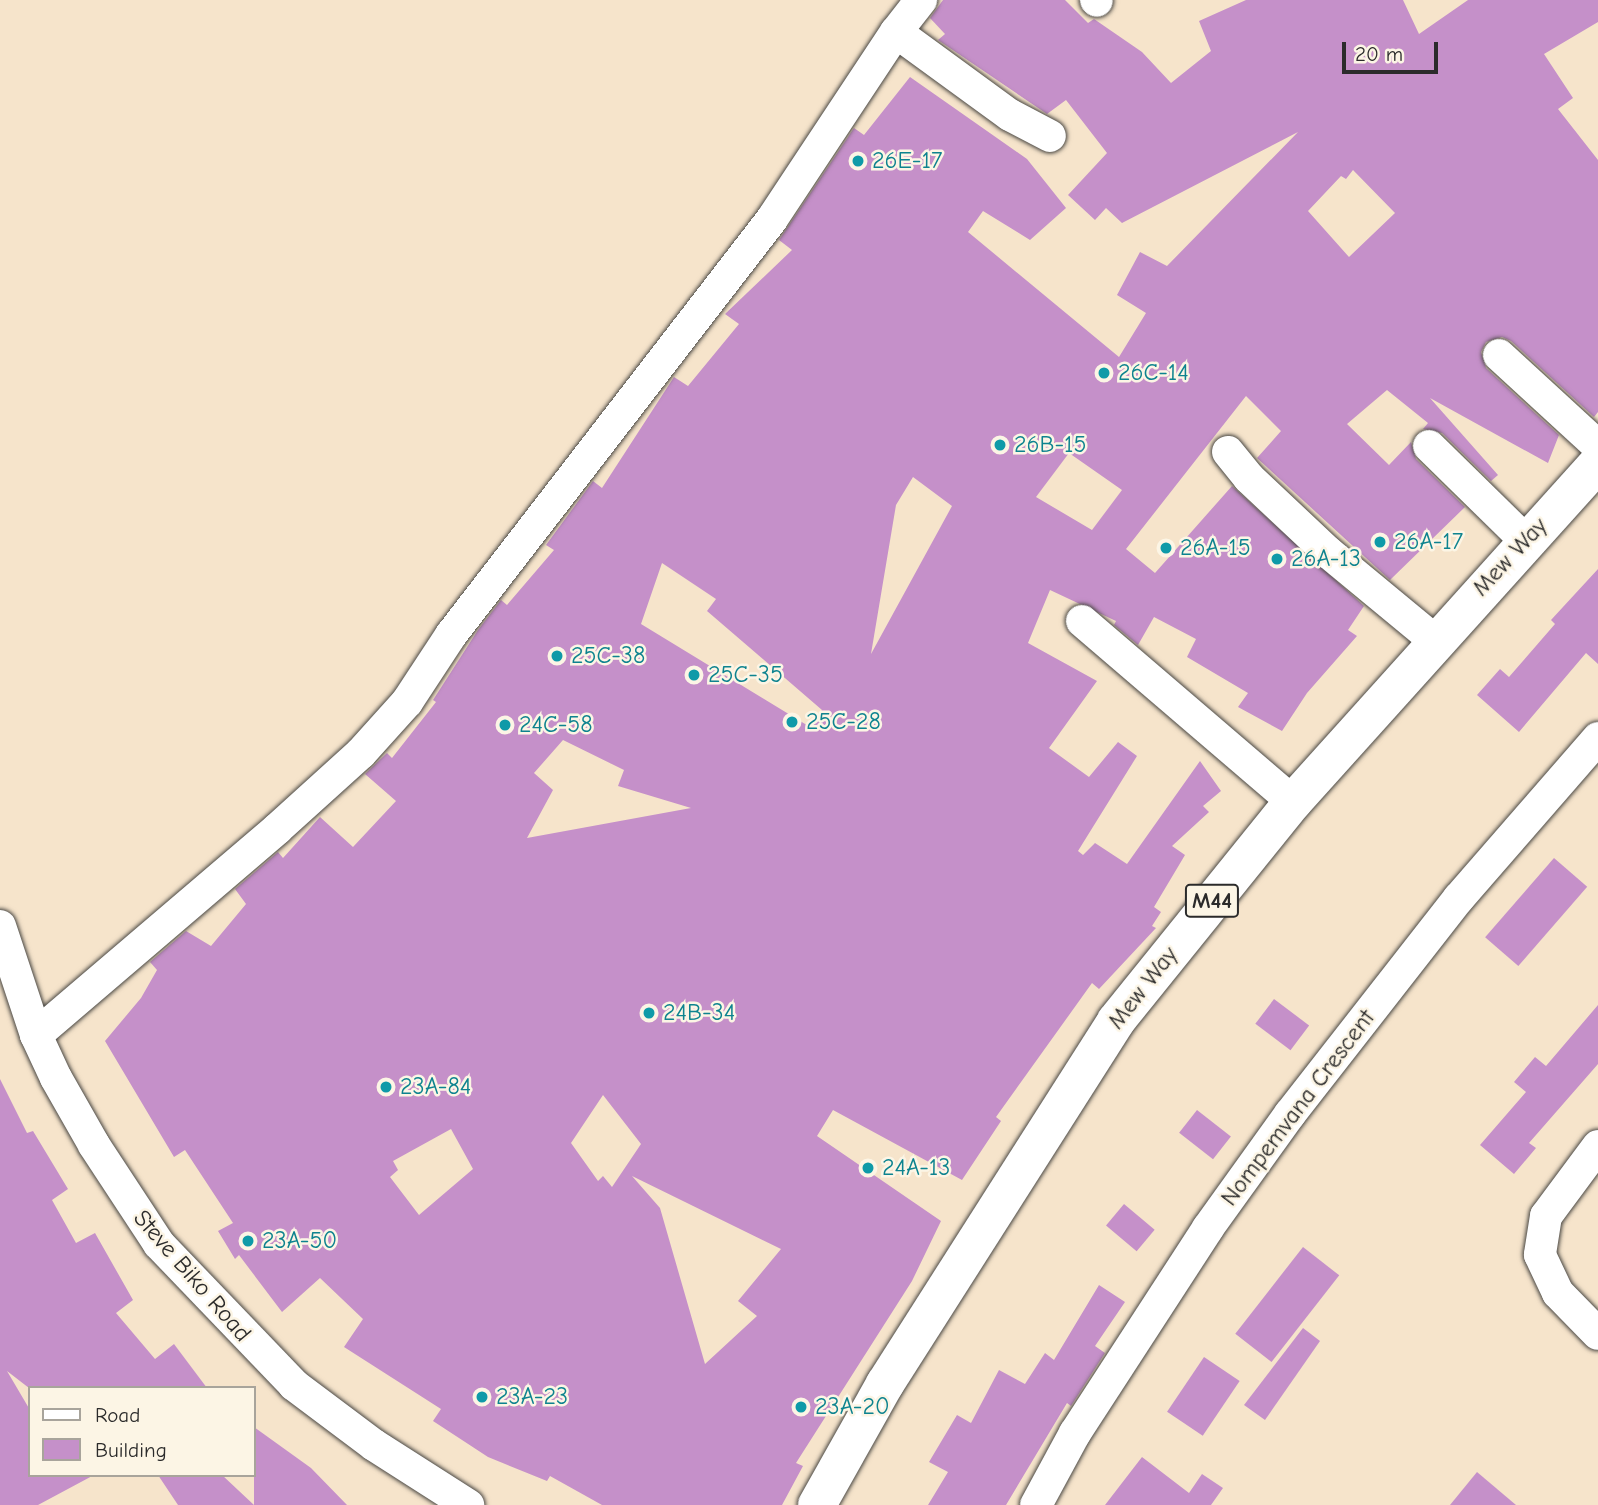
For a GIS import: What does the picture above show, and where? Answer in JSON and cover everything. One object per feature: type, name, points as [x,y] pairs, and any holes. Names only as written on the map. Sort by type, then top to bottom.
[{"type":"main road","name":"Mew Way","points":[[817,1505],[884,1384],[1116,1021],[1293,802],[1434,640],[1598,463]]},
{"type":"street","points":[[36,1035],[277,829],[361,753],[407,702],[459,624],[772,219],[896,32],[921,0]]},
{"type":"street","points":[[896,32],[1010,115],[1050,136]]},
{"type":"street","points":[[1499,355],[1598,446]]},
{"type":"street","points":[[1429,446],[1525,540]]},
{"type":"street","points":[[1228,452],[1249,478],[1329,553],[1434,640]]},
{"type":"street","points":[[1082,621],[1293,802]]},
{"type":"street","name":"Nompemvana Crescent","points":[[1036,1505],[1112,1376],[1208,1228],[1290,1114],[1459,898],[1598,738]]},
{"type":"street","name":"Steve Biko Road","points":[[0,926],[36,1035],[72,1109],[134,1210],[256,1350],[294,1385],[374,1445],[468,1505]]},
{"type":"street","points":[[1598,1146],[1546,1216],[1540,1255],[1558,1293],[1598,1334]]},
{"type":"building","points":[[943,0],[1065,0],[1088,23],[1094,19],[1142,52],[1171,83],[1211,51],[1199,21],[1246,0],[1403,0],[1419,34],[1468,0],[1598,0],[1598,22],[1544,54],[1573,98],[1558,109],[1598,160],[1598,412],[1594,417],[1511,341],[1502,337],[1486,342],[1481,352],[1486,368],[1559,435],[1548,463],[1430,398],[1498,475],[1491,481],[1442,433],[1423,429],[1428,423],[1387,390],[1347,424],[1389,465],[1411,442],[1416,459],[1465,507],[1390,580],[1257,458],[1281,431],[1246,396],[1126,549],[1155,573],[1232,486],[1364,606],[1348,630],[1357,636],[1307,693],[1282,731],[1238,707],[1248,693],[1187,657],[1196,639],[1154,617],[1138,645],[1114,625],[1116,621],[1050,590],[1028,643],[1097,681],[1049,748],[1089,777],[1118,742],[1137,756],[1078,851],[1083,855],[1095,843],[1127,864],[1200,761],[1221,791],[1203,806],[1209,812],[1172,846],[1185,855],[1154,907],[1161,912],[1152,926],[1156,928],[1099,989],[1092,983],[996,1117],[1001,1121],[962,1180],[833,1110],[817,1136],[941,1221],[912,1281],[796,1463],[803,1466],[782,1505],[602,1505],[550,1476],[547,1481],[488,1457],[433,1421],[441,1409],[344,1347],[363,1319],[320,1278],[282,1312],[239,1255],[235,1259],[218,1231],[233,1223],[185,1150],[174,1157],[105,1041],[141,998],[157,970],[150,962],[186,931],[211,946],[246,904],[235,889],[278,852],[283,858],[320,817],[353,847],[396,801],[365,774],[387,753],[392,758],[436,702],[433,700],[478,630],[501,600],[507,605],[554,550],[546,545],[593,481],[602,488],[674,377],[688,386],[739,324],[725,314],[792,250],[779,240],[854,128],[864,135],[910,77],[1027,159],[1066,208],[1030,240],[983,211],[968,232],[1119,357],[1146,313],[1117,295],[1140,252],[1167,266],[1298,132],[1122,223],[1106,208],[1095,220],[1068,195],[1107,153],[1066,100],[1047,114],[938,40],[945,34],[930,18]],"holes":[[[1353,170],[1395,213],[1349,257],[1308,211],[1341,176],[1346,179]],[[1069,453],[1122,490],[1092,530],[1036,497]],[[913,477],[952,506],[871,654],[896,505]],[[662,563],[716,599],[707,611],[822,710],[810,727],[641,624]],[[563,740],[624,770],[618,786],[691,808],[527,838],[553,790],[534,773]],[[603,1095],[641,1144],[612,1187],[603,1176],[598,1181],[571,1143]],[[451,1129],[473,1169],[419,1215],[390,1177],[398,1170],[393,1161]],[[632,1176],[781,1249],[738,1301],[757,1316],[705,1364],[660,1208]]]},
{"type":"building","points":[[1598,569],[1598,664],[1586,653],[1519,732],[1477,695],[1500,669],[1509,677],[1555,624],[1551,620]]},
{"type":"building","points":[[1554,858],[1587,887],[1518,966],[1485,937]]},
{"type":"building","points":[[1274,999],[1309,1025],[1290,1050],[1255,1024]]},
{"type":"building","points":[[1598,1005],[1598,1064],[1529,1143],[1536,1148],[1514,1174],[1480,1145],[1526,1092],[1514,1082],[1535,1057],[1546,1066]]},
{"type":"building","points":[[0,1079],[27,1133],[33,1131],[68,1189],[52,1200],[76,1243],[95,1233],[133,1300],[116,1313],[155,1359],[174,1344],[206,1386],[28,1387],[7,1371],[28,1407],[28,1477],[90,1477],[38,1505],[0,1505]]},
{"type":"building","points":[[1197,1110],[1231,1136],[1213,1159],[1179,1133]]},
{"type":"building","points":[[1124,1204],[1155,1230],[1137,1251],[1106,1225]]},
{"type":"building","points":[[1303,1247],[1339,1275],[1272,1362],[1235,1334]]},
{"type":"building","points":[[1099,1285],[1125,1302],[1095,1346],[1105,1353],[1071,1406],[1067,1403],[1006,1505],[928,1505],[948,1472],[929,1462],[957,1415],[971,1423],[999,1370],[1025,1384],[1045,1353],[1054,1360]]},
{"type":"building","points":[[1303,1328],[1320,1341],[1265,1420],[1244,1405]]},
{"type":"building","points":[[1204,1357],[1240,1381],[1203,1436],[1167,1412]]},
{"type":"building","points":[[256,1428],[311,1468],[347,1505],[254,1505]]},
{"type":"building","points":[[1142,1457],[1189,1493],[1202,1474],[1223,1488],[1211,1505],[1105,1505]]},
{"type":"building","points":[[1477,1472],[1516,1505],[1450,1505]]},
{"type":"building","points":[[159,1477],[224,1477],[254,1505],[178,1505]]},
{"type":"place","name":"26E-17","points":[[858,161]]},
{"type":"place","name":"26C-14","points":[[1104,373]]},
{"type":"place","name":"26B-15","points":[[1000,445]]},
{"type":"place","name":"26A-17","points":[[1380,542]]},
{"type":"place","name":"26A-15","points":[[1166,548]]},
{"type":"place","name":"26A-13","points":[[1277,559]]},
{"type":"place","name":"25C-38","points":[[557,656]]},
{"type":"place","name":"25C-35","points":[[694,675]]},
{"type":"place","name":"25C-28","points":[[792,722]]},
{"type":"place","name":"24C-58","points":[[505,725]]},
{"type":"place","name":"24B-34","points":[[649,1013]]},
{"type":"place","name":"23A-84","points":[[386,1087]]},
{"type":"place","name":"24A-13","points":[[868,1168]]},
{"type":"place","name":"23A-50","points":[[248,1241]]},
{"type":"place","name":"23A-23","points":[[482,1397]]},
{"type":"place","name":"23A-20","points":[[801,1407]]}]
